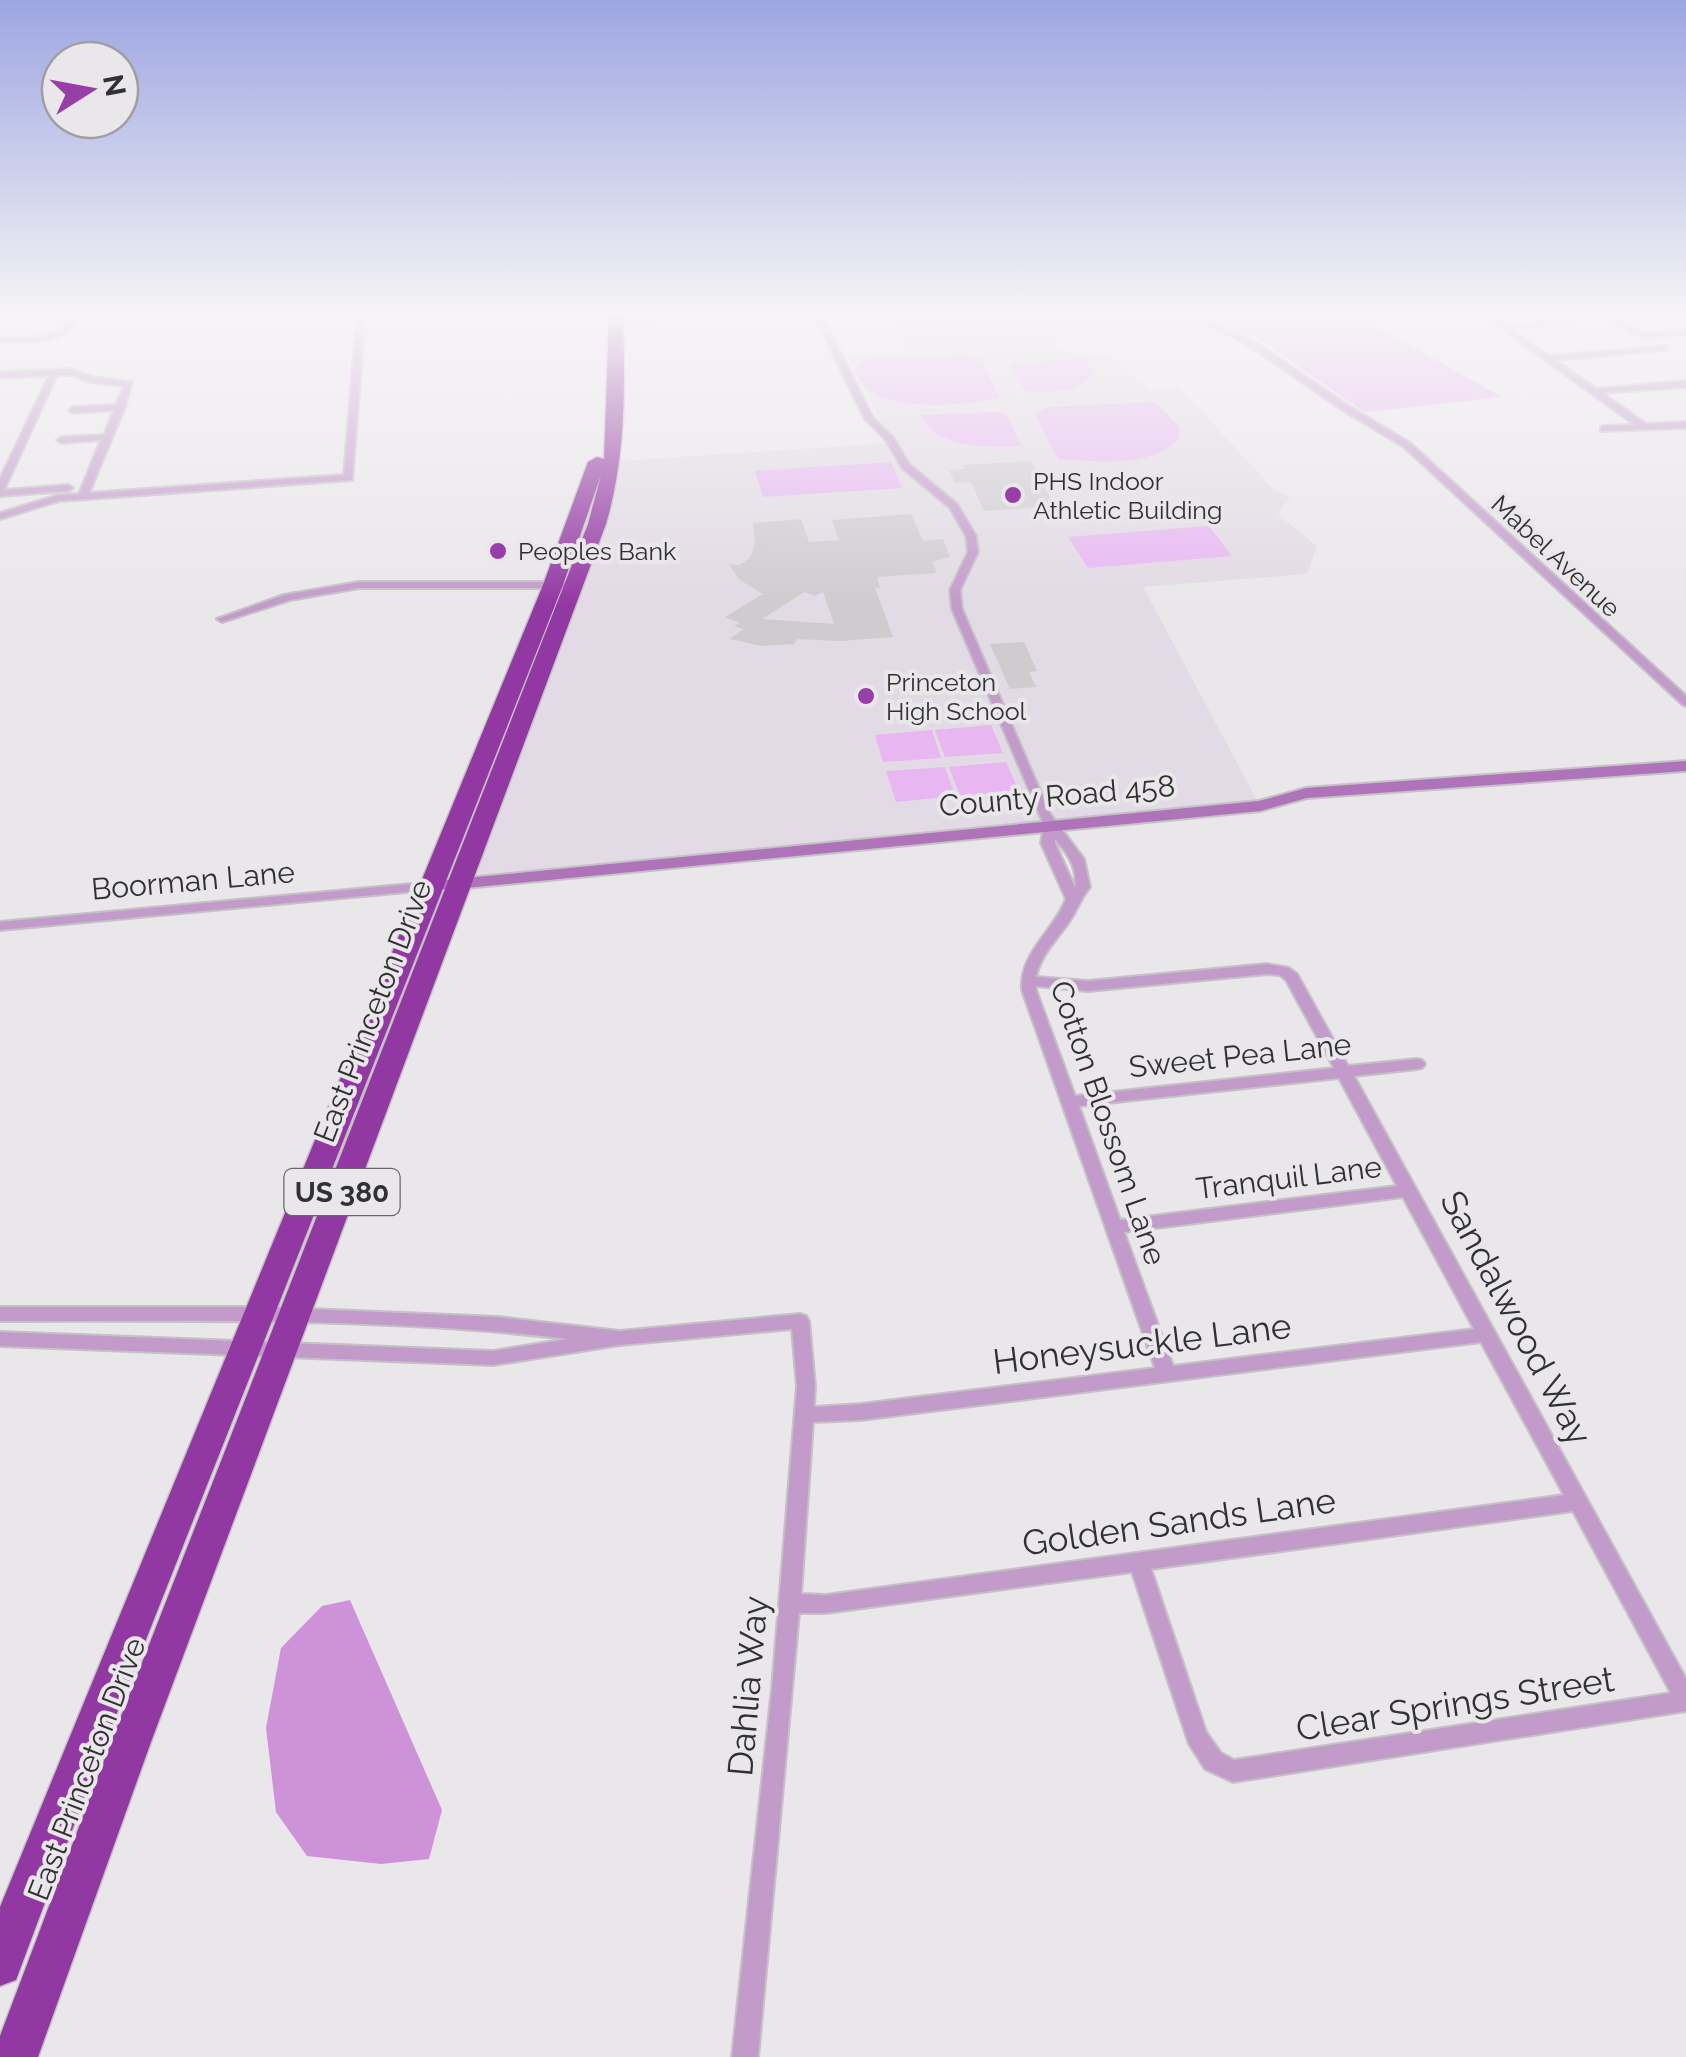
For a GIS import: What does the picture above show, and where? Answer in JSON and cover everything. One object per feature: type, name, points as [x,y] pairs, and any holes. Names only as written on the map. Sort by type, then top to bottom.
[{"type":"highway","name":"East Princeton Drive","points":[[15,2057],[282,1350],[446,885],[616,446],[618,413]]},
{"type":"highway","name":"East Princeton Drive","points":[[0,1964],[244,1350],[446,885]]},
{"type":"street","points":[[35,413],[1,485],[85,492],[159,491],[350,478],[354,413]]},
{"type":"street","points":[[85,492],[118,413]]},
{"type":"street","name":"Cotton Blossom Lane","points":[[867,413],[890,439],[905,466],[954,506],[974,548],[955,590],[957,609],[1050,825],[1048,843],[1073,899],[1064,918],[1033,958],[1028,981],[1166,1373]]},
{"type":"street","name":"Mabel Avenue","points":[[1353,413],[1408,444],[1686,702]]},
{"type":"street","points":[[1625,413],[1644,427]]},
{"type":"street","points":[[1604,429],[1686,425]]},
{"type":"street","points":[[62,440],[108,437]]},
{"type":"street","points":[[0,516],[85,492]]},
{"type":"street","points":[[222,618],[299,595],[359,584],[563,585]]},
{"type":"street","name":"County Road 458","points":[[446,885],[1260,806],[1306,793],[1686,766]]},
{"type":"street","name":"Boorman Lane","points":[[0,926],[446,885]]},
{"type":"street","name":"Sandalwood Way","points":[[1028,981],[1088,986],[1267,968],[1284,971],[1296,982],[1686,1701]]},
{"type":"street","name":"Sweet Pea Lane","points":[[1068,1102],[1417,1064]]},
{"type":"street","name":"Tranquil Lane","points":[[1115,1227],[1410,1190]]},
{"type":"street","points":[[0,1314],[260,1314],[498,1324],[620,1338]]},
{"type":"street","name":"Dahlia Way","points":[[620,1338],[800,1320],[806,1386],[804,1415],[745,2057]]},
{"type":"street","name":"Honeysuckle Lane","points":[[804,1415],[861,1412],[1488,1334]]},
{"type":"street","points":[[0,1340],[493,1358],[620,1338]]},
{"type":"street","name":"Golden Sands Lane","points":[[789,1603],[826,1604],[1578,1502]]},
{"type":"street","name":"Clear Springs Street","points":[[1138,1560],[1197,1736],[1213,1761],[1234,1770],[1686,1701]]},
{"type":"shaded area","name":"Princeton High School","points":[[876,413],[1203,413],[1275,491],[1290,497],[1278,515],[1317,546],[1307,574],[1143,587],[1260,806],[737,857],[477,874],[603,462],[892,443]]},
{"type":"shaded area","points":[[1000,413],[1007,416],[1022,446],[980,446],[951,440],[938,435],[921,415]]},
{"type":"shaded area","points":[[1166,413],[1179,426],[1179,439],[1154,455],[1138,459],[1058,459],[1035,414]]},
{"type":"shaded area","points":[[891,462],[902,488],[763,497],[755,471]]},
{"type":"shaded area","points":[[1209,526],[1232,556],[1088,568],[1068,537]]},
{"type":"shaded area","points":[[991,725],[1003,753],[945,757],[935,730]]},
{"type":"shaded area","points":[[932,730],[941,758],[883,762],[875,735]]},
{"type":"shaded area","points":[[1006,762],[1019,791],[960,796],[949,767]]},
{"type":"shaded area","points":[[945,767],[955,796],[896,802],[886,771]]},
{"type":"shaded area","points":[[350,1600],[442,1810],[429,1859],[381,1864],[307,1856],[276,1812],[266,1728],[281,1648],[322,1606]]},
{"type":"building","name":"PHS Indoor Athletic Building","points":[[1031,461],[1055,506],[984,511],[971,482],[955,483],[949,470],[965,469],[963,465]]},
{"type":"building","name":"Princeton High School","points":[[911,514],[923,541],[943,539],[950,557],[932,562],[937,573],[877,577],[880,588],[875,588],[893,637],[797,639],[794,644],[761,646],[730,639],[743,629],[734,626],[740,623],[725,617],[763,594],[740,580],[728,564],[739,565],[750,558],[755,544],[753,523],[801,519],[809,542],[839,540],[832,520]],"holes":[[[804,592],[815,596],[823,592],[834,624],[762,619]]]},
{"type":"building","points":[[1024,642],[1037,671],[1029,672],[1036,687],[1010,689],[990,644]]},
{"type":"place","name":"PHS Indoor Athletic Building","points":[[1013,495]]},
{"type":"place","name":"Peoples Bank","points":[[498,551]]},
{"type":"place","name":"Princeton High School","points":[[866,696]]}]
